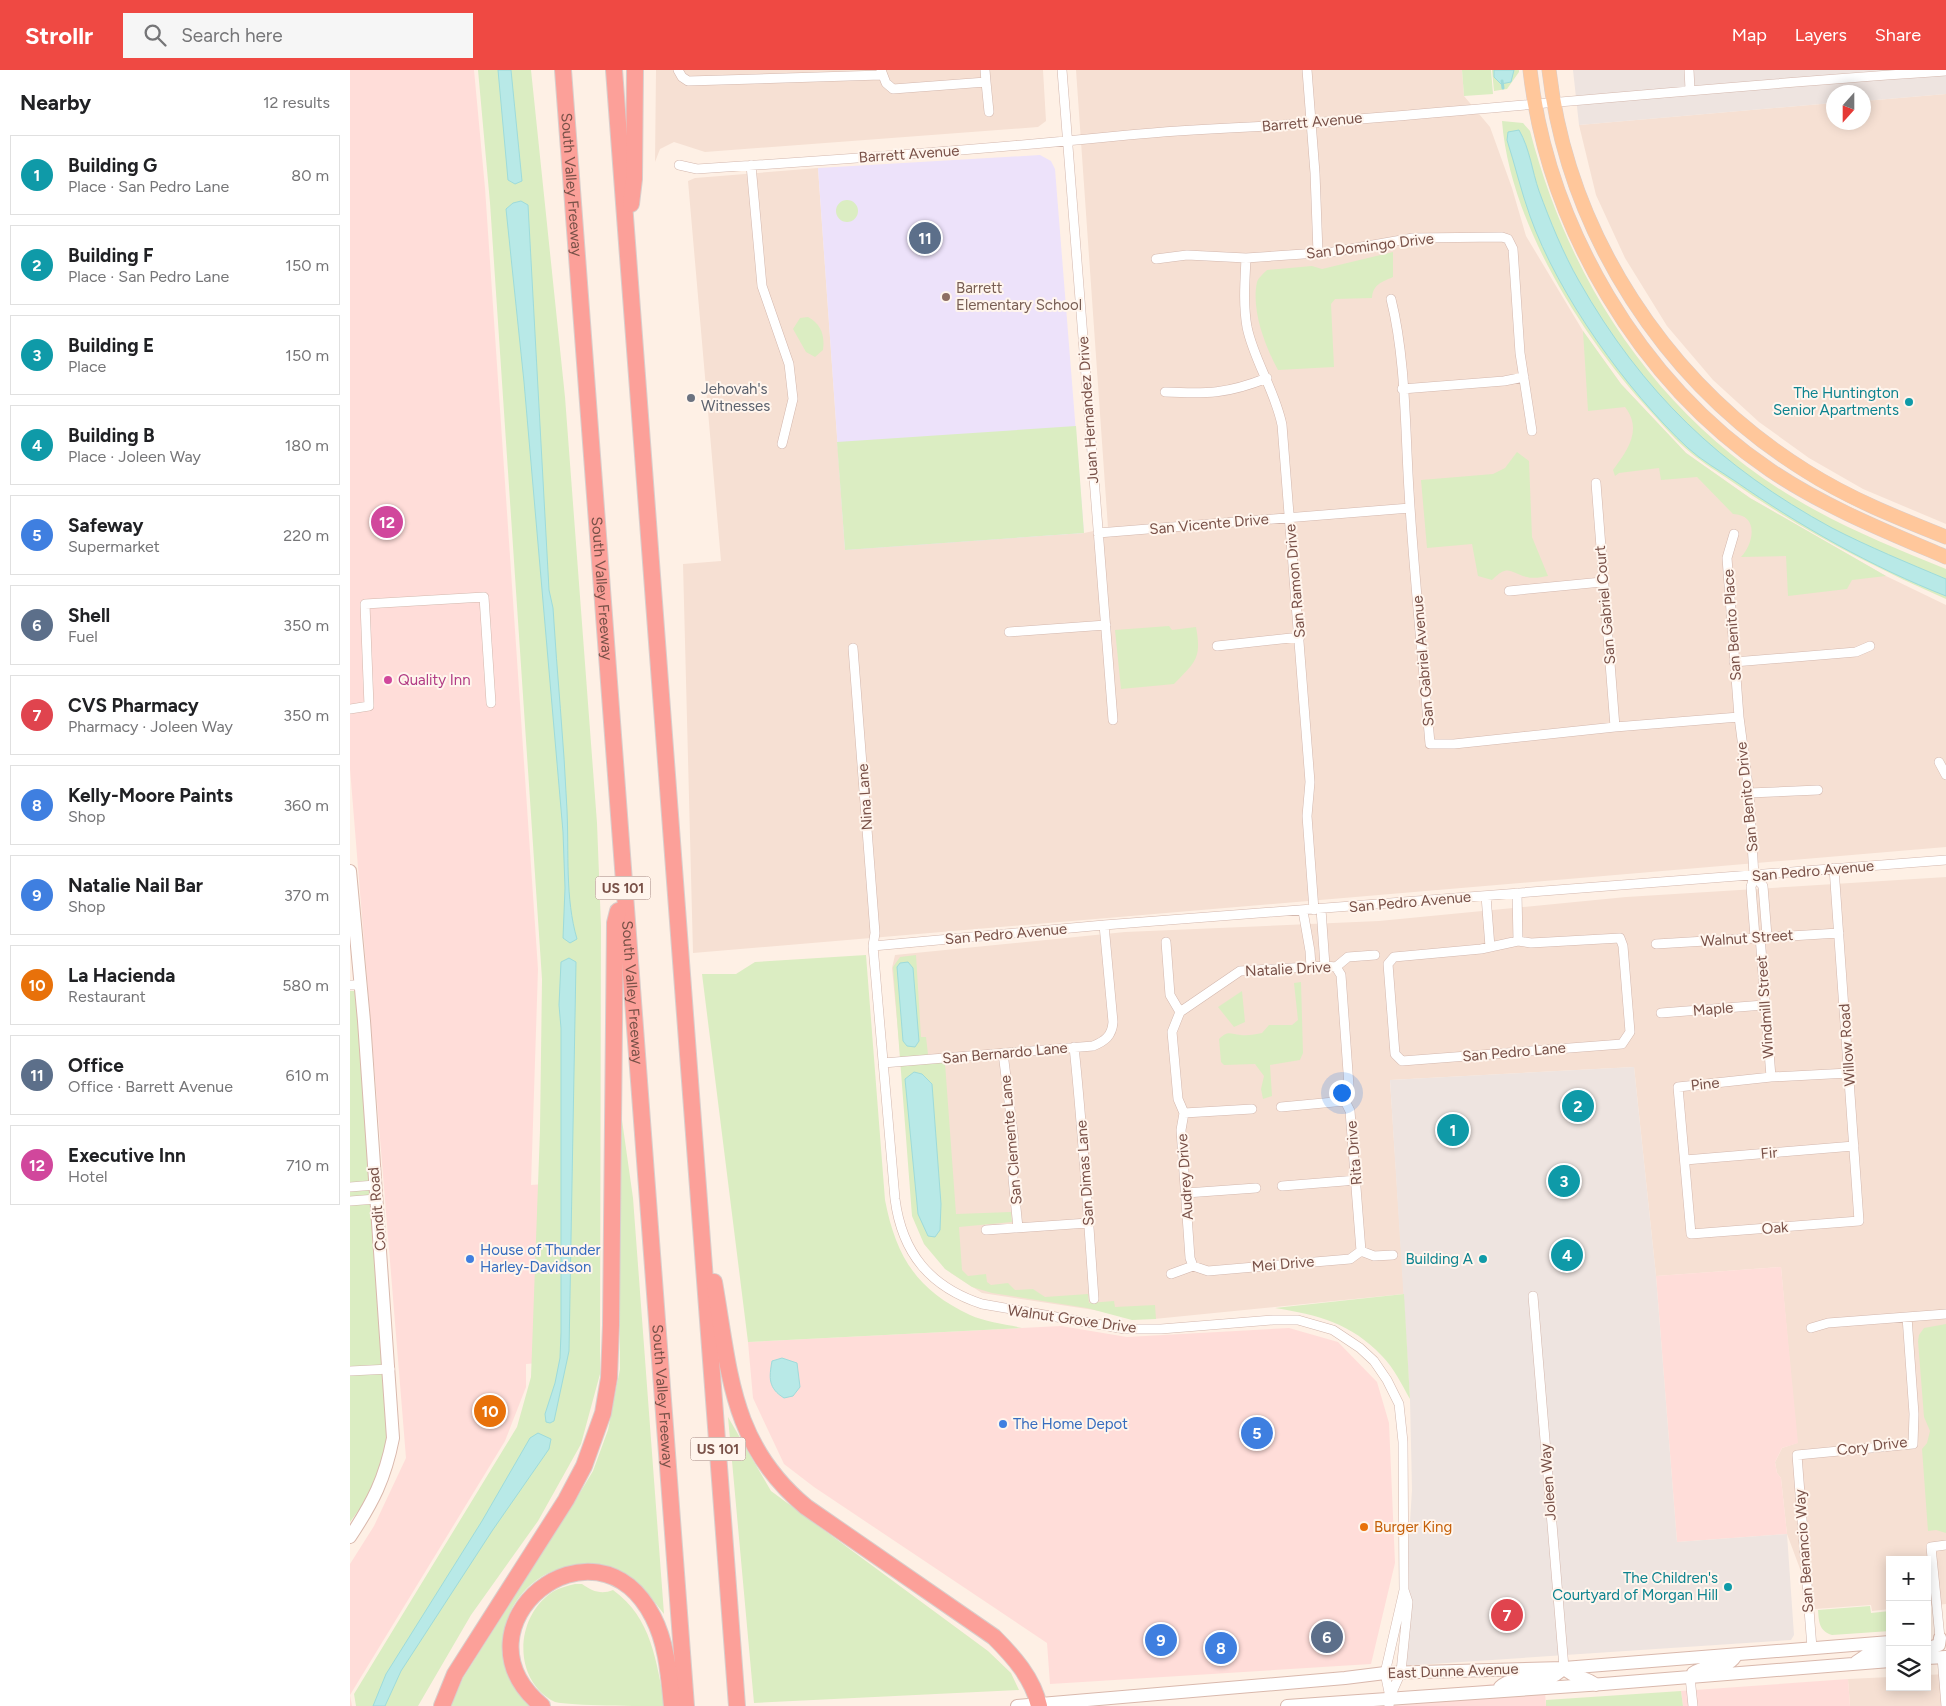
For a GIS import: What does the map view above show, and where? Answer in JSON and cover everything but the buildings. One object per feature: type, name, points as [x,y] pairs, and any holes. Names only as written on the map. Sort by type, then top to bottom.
[{"type":"highway","name":"South Valley Freeway","points":[[563,70],[623,890],[686,1706]]},
{"type":"highway","name":"US 101","points":[[614,70],[737,1706]]},
{"type":"highway","points":[[627,236],[634,180],[635,70]]},
{"type":"highway","points":[[442,1706],[456,1674],[575,1484],[592,1449],[603,1414],[608,1378],[611,1325],[615,923],[623,890]]},
{"type":"highway","points":[[698,1191],[735,1398],[746,1432],[764,1464],[790,1493],[806,1507],[994,1637],[1007,1650],[1028,1678],[1039,1705]]},
{"type":"highway","points":[[542,1706],[527,1692],[515,1672],[510,1653],[512,1629],[525,1603],[543,1585],[564,1574],[585,1571],[621,1581],[639,1595],[648,1608],[659,1631],[665,1650],[672,1706]]},
{"type":"main road","points":[[1530,70],[1535,103],[1556,185],[1580,242],[1629,328],[1670,380],[1717,428],[1769,469],[1789,482],[1859,520],[1946,556]]},
{"type":"main road","points":[[1549,70],[1553,102],[1573,177],[1606,255],[1642,315],[1683,367],[1730,414],[1806,472],[1871,506],[1946,537]]},
{"type":"main road","name":"Condit Road","points":[[350,871],[355,985],[375,1185],[390,1369],[393,1438],[388,1468],[380,1486],[350,1537]]},
{"type":"main road","points":[[1931,1647],[1939,1645],[1938,1638]]},
{"type":"main road","name":"East Dunne Avenue","points":[[1017,1706],[1385,1673],[1564,1668],[1886,1642]]},
{"type":"main road","points":[[1854,1664],[1871,1652],[1886,1651]]},
{"type":"main road","points":[[1690,1677],[1699,1668],[1727,1664],[1733,1660],[1736,1654]]},
{"type":"main road","points":[[1931,1658],[1944,1657]]},
{"type":"main road","name":"East Dunne Avenue","points":[[1287,1706],[1390,1702],[1497,1691],[1596,1685],[1886,1661]]},
{"type":"main road","points":[[1497,1691],[1503,1684],[1509,1682],[1551,1679],[1564,1668],[1572,1676],[1586,1677],[1596,1685]]},
{"type":"street","points":[[752,70],[753,80]]},
{"type":"street","points":[[985,70],[988,112]]},
{"type":"street","name":"Juan Hernandez Drive","points":[[1062,70],[1113,720]]},
{"type":"street","points":[[1307,70],[1312,123],[1318,253]]},
{"type":"street","points":[[1689,70],[1690,89]]},
{"type":"street","name":"Barrett Avenue","points":[[679,164],[697,169],[1068,142],[1118,136],[1312,123],[1690,89],[1946,71]]},
{"type":"street","points":[[680,74],[688,81],[753,80],[881,72],[886,84],[893,89],[986,82]]},
{"type":"street","points":[[751,165],[762,286],[789,364],[793,399],[782,444]]},
{"type":"street","name":"San Domingo Drive","points":[[1156,259],[1196,255],[1246,258],[1318,253],[1357,249],[1413,238],[1502,237],[1508,239],[1513,249],[1515,303],[1532,431]]},
{"type":"street","name":"San Ramon Drive","points":[[1246,258],[1245,308],[1247,327],[1275,397],[1282,425],[1310,782],[1307,816],[1318,909],[1324,940],[1325,966]]},
{"type":"street","name":"San Gabriel Avenue","points":[[1392,299],[1396,317],[1430,744],[1454,744],[1615,727],[1739,718]]},
{"type":"street","points":[[1402,389],[1504,381],[1524,377]]},
{"type":"street","points":[[1165,392],[1214,394],[1243,388],[1267,378]]},
{"type":"street","name":"San Gabriel Court","points":[[1596,483],[1602,582],[1615,727]]},
{"type":"street","name":"San Vicente Drive","points":[[1098,533],[1410,508]]},
{"type":"street","name":"San Benito Place","points":[[1734,534],[1727,558],[1739,718]]},
{"type":"street","points":[[1509,591],[1602,582]]},
{"type":"street","points":[[350,709],[369,706],[365,604],[484,597],[491,703]]},
{"type":"street","points":[[1009,632],[1106,625]]},
{"type":"street","points":[[1218,646],[1300,637]]},
{"type":"street","points":[[1734,662],[1856,652],[1870,646]]},
{"type":"street","name":"Nina Lane","points":[[853,648],[875,933],[873,946]]},
{"type":"street","name":"San Benito Drive","points":[[1739,718],[1749,793],[1754,876]]},
{"type":"street","points":[[1939,762],[1946,775]]},
{"type":"street","points":[[1749,793],[1818,790]]},
{"type":"street","name":"San Pedro Avenue","points":[[873,946],[1104,925],[1946,860]]},
{"type":"street","name":"Willow Road","points":[[1834,868],[1859,1221]]},
{"type":"street","name":"Windmill Street","points":[[1754,876],[1751,888],[1761,936],[1764,1005],[1771,1077]]},
{"type":"street","points":[[1517,893],[1518,941]]},
{"type":"street","points":[[1486,896],[1490,947]]},
{"type":"street","points":[[1303,911],[1311,967]]},
{"type":"street","name":"San Bernardo Lane","points":[[883,1063],[1093,1046],[1104,1042],[1112,1031],[1113,1022],[1104,925]]},
{"type":"street","name":"Walnut Street","points":[[1656,944],[1761,936],[1839,933]]},
{"type":"street","name":"San Pedro Lane","points":[[1620,938],[1623,946],[1630,1032],[1622,1044],[1402,1061],[1395,1054],[1388,964],[1394,957],[1490,947],[1518,941],[1531,943],[1620,938]]},
{"type":"street","points":[[1307,940],[1316,945],[1324,940]]},
{"type":"street","points":[[1166,942],[1170,995],[1180,1012]]},
{"type":"street","name":"Walnut Grove Drive","points":[[873,946],[895,1198],[902,1230],[918,1262],[946,1288],[963,1298],[982,1304],[1125,1329],[1161,1329],[1273,1320],[1298,1320],[1333,1330],[1360,1348],[1374,1361],[1387,1380],[1399,1404],[1403,1442],[1404,1590],[1385,1673],[1390,1702]]},
{"type":"street","name":"Natalie Drive","points":[[1180,1012],[1240,971],[1336,967],[1348,957],[1375,955]]},
{"type":"street","name":"Rita Drive","points":[[1336,967],[1341,975],[1349,1086],[1345,1102],[1350,1111],[1357,1180],[1361,1251]]},
{"type":"street","name":"Maple","points":[[1662,1013],[1764,1005]]},
{"type":"street","name":"Audrey Drive","points":[[1180,1012],[1172,1032],[1178,1099],[1184,1113],[1181,1130],[1190,1258],[1193,1266]]},
{"type":"street","name":"San Dimas Lane","points":[[1074,1047],[1085,1144],[1088,1223],[1094,1299]]},
{"type":"street","name":"San Clemente Lane","points":[[1003,1052],[1014,1141],[1014,1178],[1018,1228]]},
{"type":"street","name":"Pine","points":[[1691,1234],[1678,1087],[1771,1077],[1849,1072]]},
{"type":"street","points":[[1281,1107],[1345,1102]]},
{"type":"street","points":[[1184,1113],[1252,1109]]},
{"type":"street","name":"Fir","points":[[1685,1160],[1854,1146]]},
{"type":"street","points":[[1282,1186],[1357,1180]]},
{"type":"street","points":[[350,1187],[375,1185]]},
{"type":"street","points":[[1186,1193],[1256,1188]]},
{"type":"street","points":[[350,1200],[376,1199]]},
{"type":"street","name":"Oak","points":[[1691,1234],[1859,1221]]},
{"type":"street","points":[[986,1230],[1088,1223]]},
{"type":"street","points":[[1361,1251],[1374,1256],[1393,1255]]},
{"type":"street","name":"Mei Drive","points":[[1171,1274],[1193,1266],[1208,1271],[1350,1258],[1361,1251]]},
{"type":"street","name":"Joleen Way","points":[[1533,1296],[1564,1668]]},
{"type":"street","points":[[1811,1328],[1828,1323],[1946,1314]]},
{"type":"street","name":"Cory Drive","points":[[1797,1455],[1913,1444],[1914,1414],[1907,1317]]},
{"type":"street","points":[[350,1371],[390,1369]]},
{"type":"street","name":"San Benancio Way","points":[[1797,1455],[1812,1648]]},
{"type":"street","points":[[1938,1638],[1931,1547],[1946,1545]]},
{"type":"street","name":"Walnut Grove Drive","points":[[1390,1702],[1401,1672],[1408,1602],[1404,1590]]},
{"type":"street","points":[[1944,1657],[1946,1706]]},
{"type":"street","points":[[1690,1677],[1693,1706]]},
{"type":"shaded area","points":[[350,70],[474,70],[485,188],[538,969],[531,1185],[545,1184],[539,1363],[526,1364],[526,1387],[505,1441],[350,1695],[350,1564],[374,1526],[406,1458],[350,769]]},
{"type":"shaded area","points":[[656,70],[1043,70],[1046,121],[1038,127],[705,152],[674,142],[660,149],[655,162]]},
{"type":"shaded area","points":[[1076,70],[1462,70],[1464,96],[1490,127],[1512,188],[1526,236],[1583,331],[1621,384],[1686,453],[1750,498],[1886,576],[1946,605],[1946,847],[693,953],[683,564],[721,561],[688,181],[695,178],[818,168],[845,549],[1084,533],[1108,528]]},
{"type":"shaded area","points":[[1573,70],[1946,70],[1946,94],[1871,100],[1871,85],[1826,85],[1826,104],[1579,125]]},
{"type":"shaded area","points":[[1946,94],[1946,524],[1863,489],[1809,458],[1759,422],[1713,380],[1667,326],[1625,258],[1596,195],[1579,125],[1826,104],[1826,130],[1871,130],[1871,100]]},
{"type":"shaded area","name":"Barrett Elementary School","points":[[1040,155],[1051,161],[1055,169],[1084,533],[845,550],[818,168]]},
{"type":"shaded area","points":[[1946,877],[1946,1604],[1931,1606],[1931,1556],[1886,1556],[1886,1609],[1872,1611],[1871,1605],[1815,1609],[1787,1534],[1781,1478],[1777,1473],[1775,1462],[1782,1448],[1797,1443],[1781,1267],[1656,1276],[1634,1067],[1390,1080],[1404,1294],[1154,1319],[982,1293],[951,1273],[929,1249],[916,1220],[892,968],[895,955],[1125,932],[1379,921],[1626,897]]},
{"type":"shaded area","points":[[1634,1067],[1656,1276],[1677,1542],[1787,1534],[1794,1635],[1791,1640],[1401,1666],[1412,1490],[1410,1399],[1390,1080]]},
{"type":"shaded area","points":[[1781,1267],[1798,1443],[1782,1448],[1775,1462],[1777,1473],[1781,1478],[1787,1534],[1677,1542],[1656,1276]]},
{"type":"shaded area","points":[[1061,1326],[1127,1337],[1289,1328],[1338,1342],[1377,1382],[1389,1423],[1395,1563],[1371,1664],[1050,1684],[1047,1643],[814,1487],[784,1464],[753,1398],[748,1342]]},
{"type":"shaded area","points":[[1946,1674],[1946,1706],[1850,1706],[1848,1679],[1886,1677],[1886,1691],[1931,1691],[1931,1675]]},
{"type":"shaded area","points":[[1544,1677],[1546,1706],[1329,1706]]},
{"type":"shaded area","points":[[1848,1679],[1850,1706],[1683,1706],[1681,1691]]},
{"type":"green space","points":[[478,70],[531,70],[565,397],[597,823],[601,926],[600,1374],[581,1444],[538,1521],[471,1615],[418,1706],[356,1706],[354,1694],[517,1427],[531,1377],[540,1130],[542,979],[490,203]]},
{"type":"green space","points":[[1462,70],[1491,70],[1493,94],[1464,96]]},
{"type":"green space","points":[[1492,70],[1519,70],[1519,72],[1507,89],[1494,91]]},
{"type":"green space","points":[[1502,121],[1523,123],[1530,131],[1548,190],[1571,247],[1600,301],[1633,351],[1671,397],[1714,440],[1762,477],[1831,518],[1946,569],[1946,599],[1863,560],[1782,515],[1700,460],[1670,433],[1625,382],[1600,350],[1576,315],[1554,277],[1535,239],[1519,200],[1508,160]]},
{"type":"green space","points":[[847,200],[855,203],[858,211],[855,219],[847,222],[839,219],[836,211],[839,203]]},
{"type":"green space","points":[[1393,252],[1393,277],[1376,287],[1372,298],[1335,299],[1331,304],[1334,367],[1278,370],[1260,328],[1256,293],[1257,282],[1261,276],[1267,270],[1312,266],[1322,269]]},
{"type":"green space","points":[[808,317],[816,323],[823,335],[823,350],[815,357],[806,352],[793,329],[800,318]]},
{"type":"green space","points":[[1583,331],[1621,384],[1686,453],[1750,498],[1886,576],[1852,580],[1847,589],[1788,596],[1786,556],[1741,557],[1751,538],[1750,524],[1747,519],[1733,514],[1697,477],[1661,480],[1659,468],[1619,473],[1615,476],[1613,470],[1628,448],[1633,432],[1633,424],[1625,407],[1588,411]]},
{"type":"green space","points":[[1076,426],[1084,533],[845,550],[837,442]]},
{"type":"green space","points":[[1517,452],[1529,461],[1532,537],[1548,576],[1529,578],[1506,571],[1492,580],[1478,576],[1472,544],[1427,548],[1421,480],[1493,474],[1505,468]]},
{"type":"green space","points":[[1169,626],[1172,630],[1196,627],[1198,646],[1192,665],[1174,684],[1121,689],[1115,630]]},
{"type":"green space","points":[[866,955],[885,1200],[895,1238],[912,1270],[936,1294],[970,1315],[1022,1328],[748,1342],[702,974],[736,974],[755,962]]},
{"type":"green space","points":[[916,955],[921,1037],[926,1037],[929,1063],[945,1063],[956,1214],[1011,1212],[1012,1222],[959,1227],[962,1270],[968,1276],[986,1274],[987,1282],[991,1285],[1008,1283],[1015,1290],[1033,1289],[1045,1297],[1088,1294],[1089,1303],[1114,1301],[1115,1307],[1155,1305],[1156,1319],[1132,1320],[1087,1308],[992,1293],[972,1287],[945,1269],[924,1244],[912,1216],[893,967],[900,957]]},
{"type":"green space","points":[[1301,982],[1303,1053],[1300,1060],[1270,1065],[1272,1096],[1263,1099],[1261,1089],[1264,1076],[1255,1064],[1224,1065],[1221,1062],[1219,1039],[1232,1033],[1246,1035],[1262,1033],[1269,1025],[1292,1025],[1298,1020],[1294,983]]},
{"type":"green space","points":[[350,991],[356,991],[392,1431],[372,1492],[350,1522]]},
{"type":"green space","points":[[1242,991],[1245,1022],[1234,1027],[1218,1007]]},
{"type":"green space","points":[[618,1113],[621,1113],[633,1198],[664,1614],[638,1584],[610,1568],[591,1565],[564,1568],[541,1578],[522,1593],[510,1613],[503,1636],[504,1660],[512,1684],[529,1706],[451,1706],[463,1678],[593,1471],[608,1430],[620,1369]]},
{"type":"green space","points":[[1404,1294],[1410,1399],[1398,1377],[1386,1361],[1358,1336],[1333,1322],[1275,1308]]},
{"type":"green space","points":[[1946,1324],[1946,1533],[1936,1530],[1928,1531],[1922,1449],[1927,1443],[1930,1431],[1924,1417],[1918,1341],[1919,1335],[1924,1328]]},
{"type":"green space","points":[[728,1417],[771,1491],[988,1651],[1011,1673],[1019,1690],[754,1703]]},
{"type":"green space","points":[[582,1584],[601,1592],[613,1590],[626,1601],[636,1614],[644,1627],[655,1657],[665,1706],[591,1705],[555,1702],[541,1692],[531,1680],[523,1649],[525,1633],[530,1618],[539,1604],[551,1593],[560,1588]]},
{"type":"green space","points":[[1870,1606],[1871,1613],[1886,1611],[1886,1631],[1832,1635],[1824,1631],[1820,1625],[1818,1610]]},
{"type":"green space","points":[[1681,1691],[1683,1706],[1546,1706],[1546,1700]]},
{"type":"water","points":[[498,70],[511,70],[522,181],[515,184],[508,180]]},
{"type":"water","points":[[1494,70],[1514,70],[1511,82],[1501,84],[1494,77]]},
{"type":"water","points":[[1519,130],[1526,145],[1543,202],[1573,270],[1603,321],[1629,358],[1657,392],[1719,452],[1754,479],[1832,528],[1946,579],[1946,596],[1864,559],[1811,530],[1699,457],[1665,425],[1642,399],[1597,340],[1576,309],[1542,246],[1527,207],[1507,140],[1508,132]]},
{"type":"water","points":[[521,201],[528,205],[549,590],[553,608],[566,785],[569,891],[577,939],[570,943],[563,938],[565,888],[563,832],[524,382],[506,209],[513,203]]},
{"type":"water","points":[[569,958],[576,962],[569,1351],[554,1421],[550,1423],[546,1422],[545,1414],[555,1383],[560,1358],[561,1333],[561,1028],[559,1005],[561,962]]},
{"type":"water","points":[[908,962],[913,968],[919,1041],[915,1047],[907,1046],[903,1041],[897,967],[900,963]]},
{"type":"water","points":[[914,1072],[922,1074],[932,1084],[941,1204],[940,1230],[935,1237],[928,1236],[918,1214],[905,1079]]},
{"type":"water","points":[[782,1358],[797,1363],[800,1387],[793,1396],[784,1398],[772,1386],[770,1378],[772,1361]]},
{"type":"water","points":[[538,1433],[551,1439],[549,1449],[492,1531],[401,1671],[385,1706],[373,1706],[386,1674],[482,1521],[530,1438]]},
{"type":"waterway","points":[[1502,81],[1503,88]]},
{"type":"place","name":"Office","points":[[925,238]]},
{"type":"place","name":"Barrett Elementary School","points":[[946,297]]},
{"type":"place","name":"Jehovah's Witnesses","points":[[691,398]]},
{"type":"place","name":"The Huntington Senior Apartments","points":[[1909,402]]},
{"type":"place","name":"Executive Inn","points":[[387,522]]},
{"type":"place","name":"Quality Inn","points":[[388,680]]},
{"type":"place","name":"Building F","points":[[1578,1106]]},
{"type":"place","name":"Building G","points":[[1453,1130]]},
{"type":"place","name":"Building E","points":[[1564,1181]]},
{"type":"place","name":"Building B","points":[[1567,1255]]},
{"type":"place","name":"House of Thunder Harley-Davidson","points":[[470,1259]]},
{"type":"place","name":"Building A","points":[[1483,1259]]},
{"type":"place","name":"La Hacienda","points":[[490,1411]]},
{"type":"place","name":"The Home Depot","points":[[1003,1424]]},
{"type":"place","name":"Safeway","points":[[1257,1433]]},
{"type":"place","name":"Burger King","points":[[1364,1527]]},
{"type":"place","name":"The Children's Courtyard of Morgan Hill","points":[[1728,1587]]},
{"type":"place","name":"CVS Pharmacy","points":[[1507,1615]]},
{"type":"place","name":"Shell","points":[[1327,1637]]},
{"type":"place","name":"Natalie Nail Bar","points":[[1161,1640]]},
{"type":"place","name":"Kelly-Moore Paints","points":[[1221,1648]]}]
